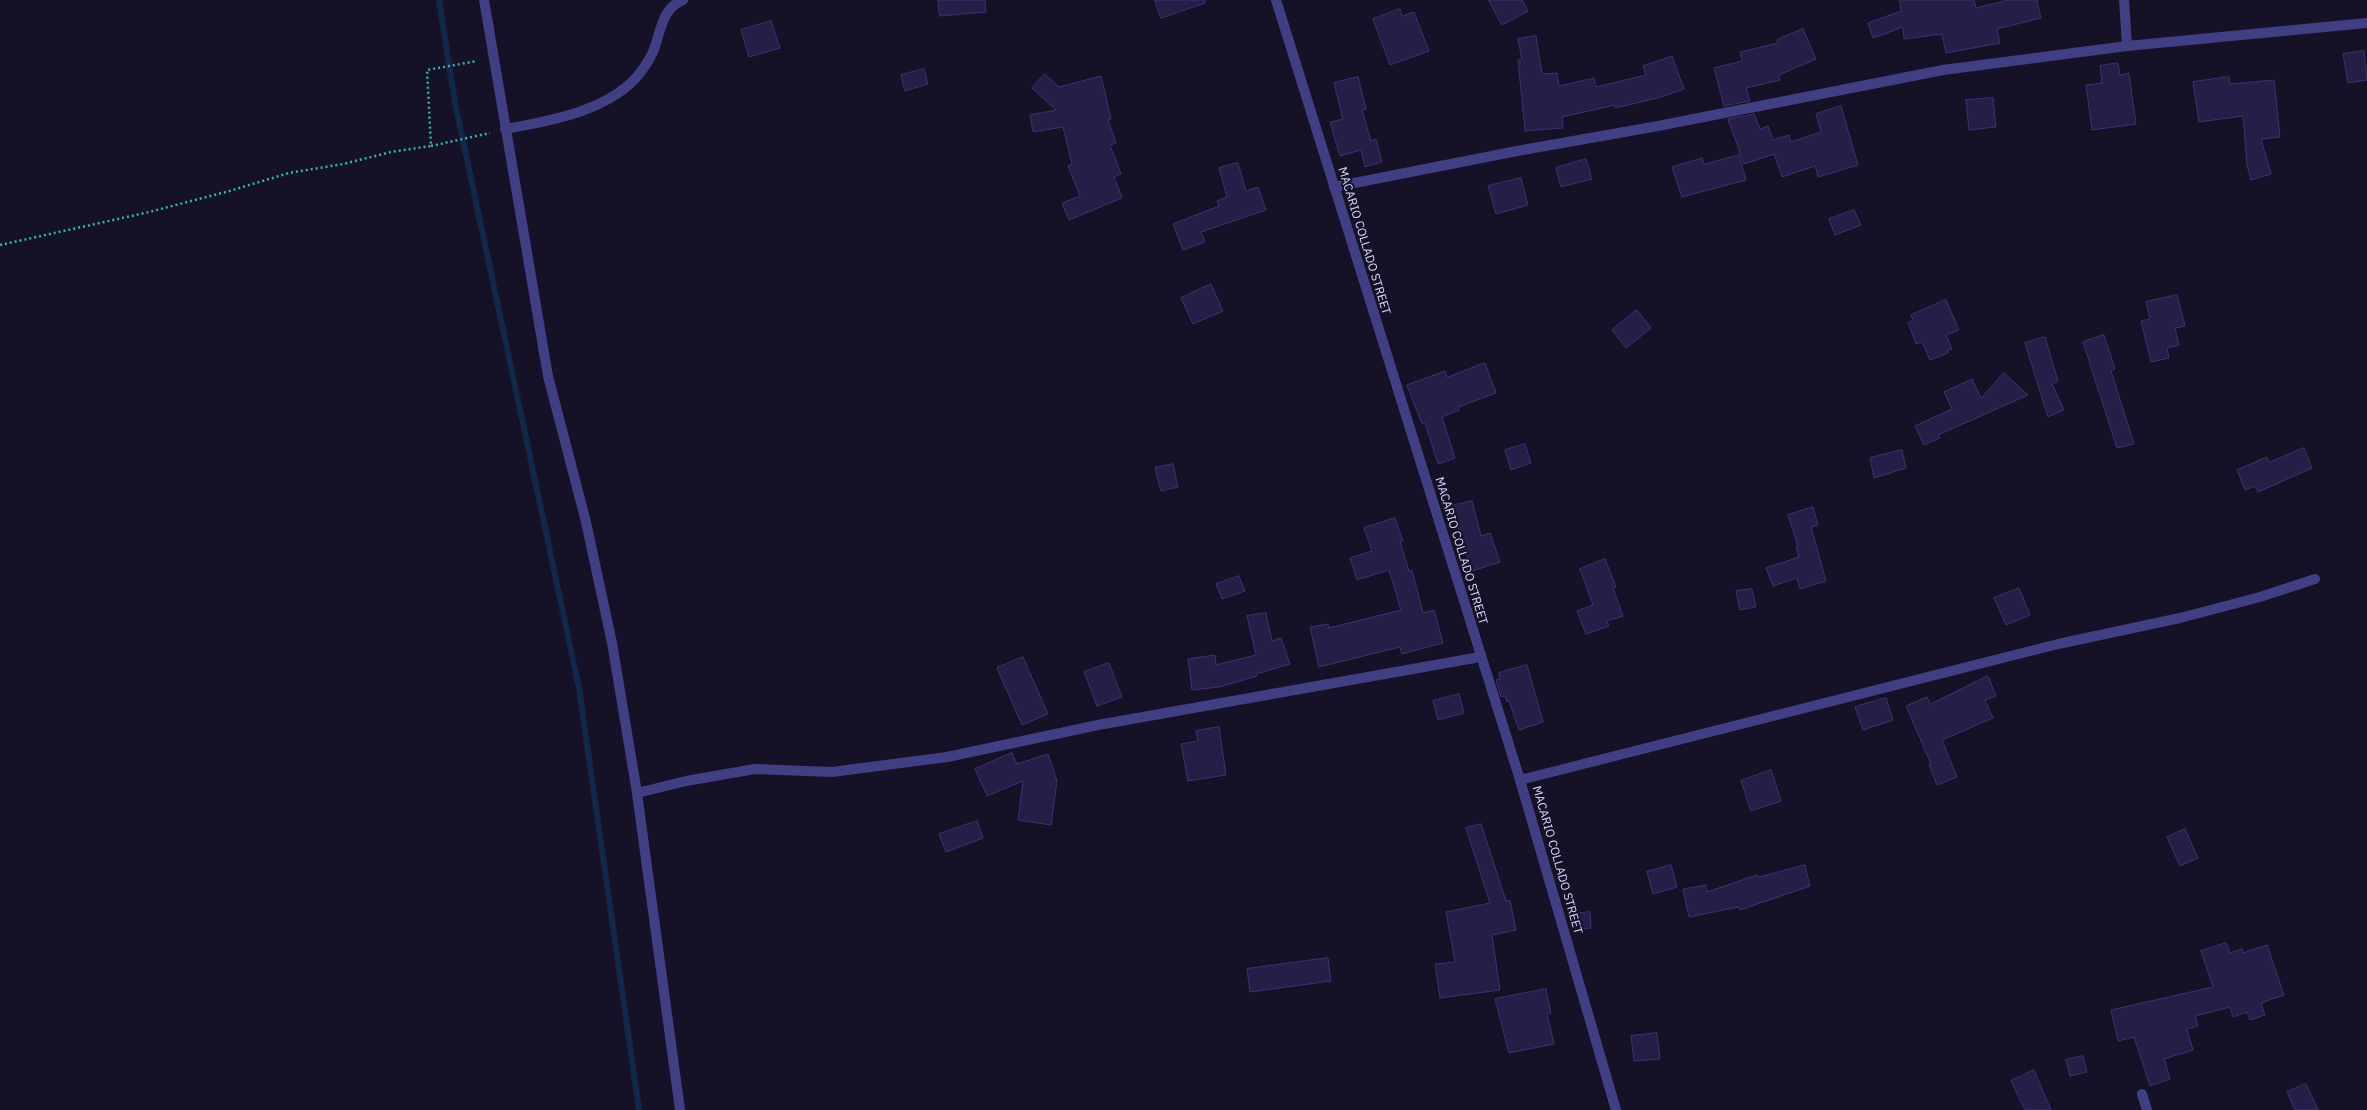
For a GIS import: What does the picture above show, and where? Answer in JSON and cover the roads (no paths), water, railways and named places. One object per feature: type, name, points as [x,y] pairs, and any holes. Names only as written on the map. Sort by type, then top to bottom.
[{"type":"street","points":[[484,0],[548,376],[586,522],[612,643],[637,793],[680,1110]]},
{"type":"street","points":[[506,129],[541,123],[582,110],[614,97],[635,78],[652,54],[666,14],[683,0]]},
{"type":"street","name":"MACARIO COLLADO STREET","points":[[1276,0],[1480,657],[1520,780],[1616,1110]]},
{"type":"street","points":[[2124,0],[2127,46]]},
{"type":"street","points":[[1334,187],[1517,151],[1658,126],[1943,70],[2127,46],[2367,23]]},
{"type":"street","points":[[1520,780],[2058,644],[2180,618],[2260,597],[2315,579]]},
{"type":"street","points":[[637,793],[686,781],[756,769],[832,772],[947,756],[1098,725],[1480,657]]},
{"type":"street","points":[[2142,1094],[2147,1110]]},
{"type":"waterway","points":[[439,0],[455,103],[579,688],[639,1110]]}]
